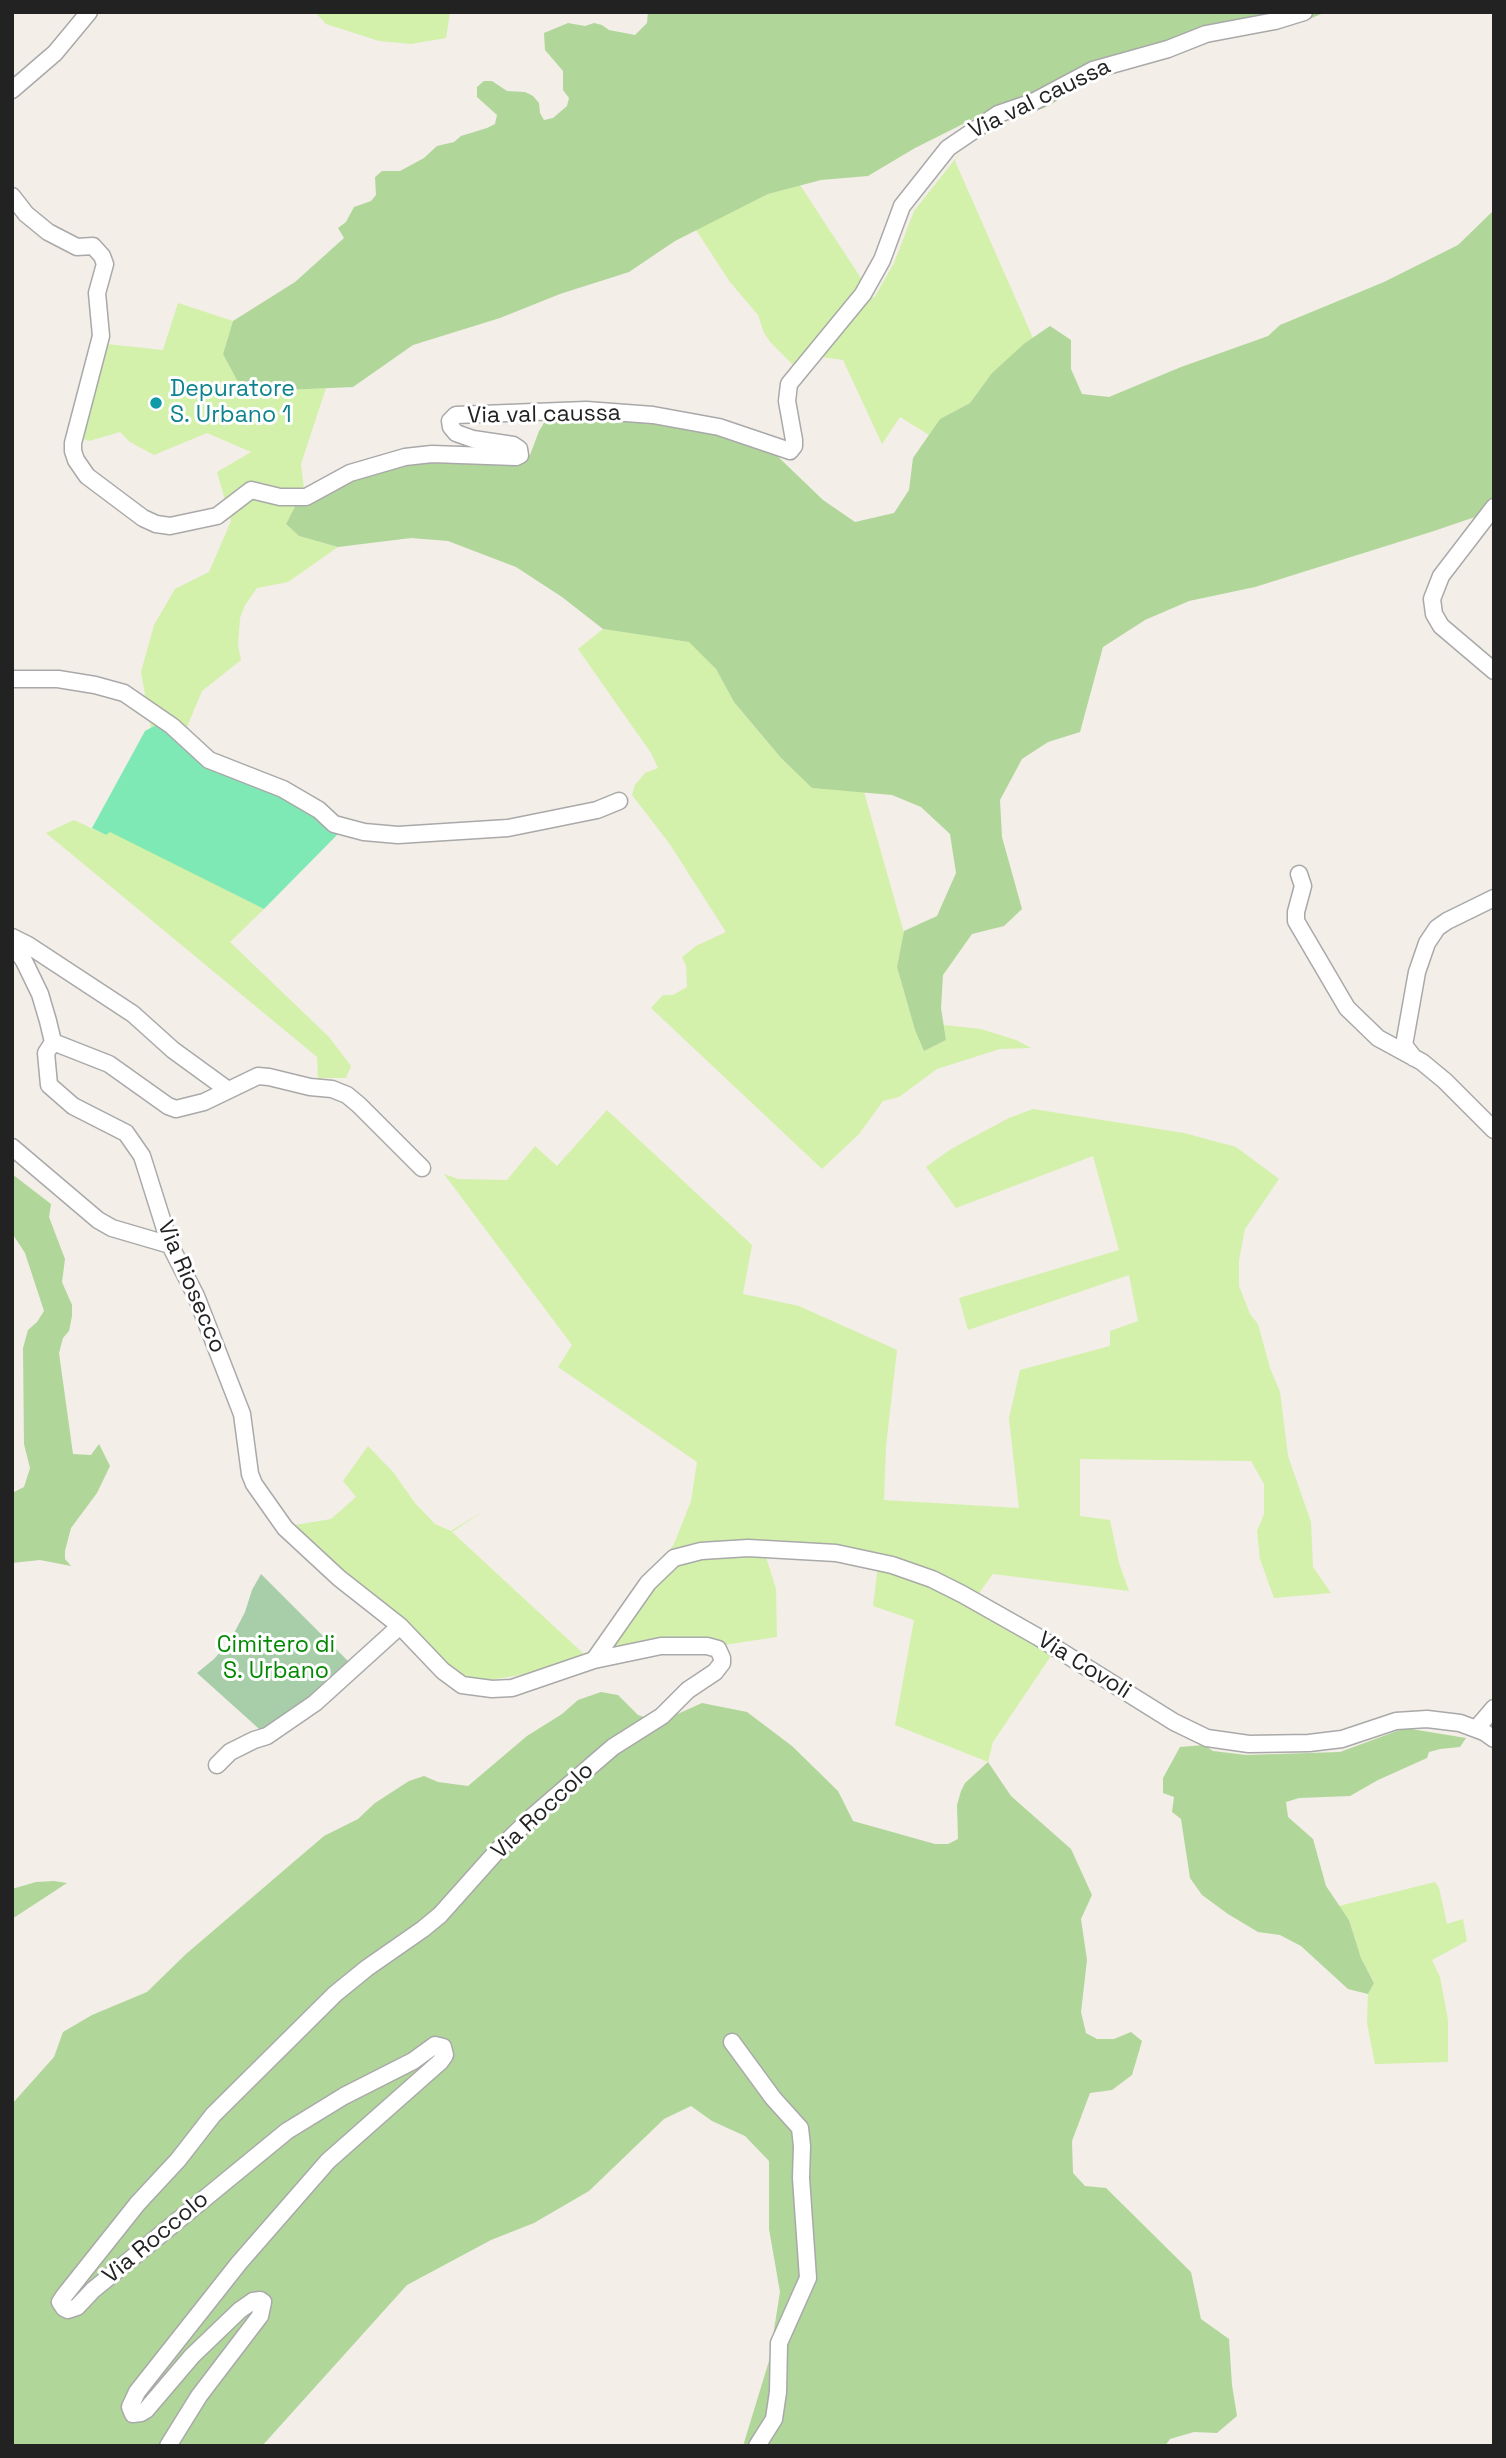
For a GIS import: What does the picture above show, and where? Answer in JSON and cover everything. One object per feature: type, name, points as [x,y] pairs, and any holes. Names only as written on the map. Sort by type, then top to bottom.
[{"type":"street","points":[[12,90],[55,53],[89,12]]},
{"type":"street","name":"Via val caussa","points":[[12,196],[26,214],[48,232],[77,247],[93,246],[102,256],[105,264],[97,293],[101,336],[73,451],[87,476],[143,518],[156,524],[170,526],[212,518],[251,491],[280,497],[306,498],[350,473],[405,457],[432,454],[520,455],[519,449],[513,445],[479,441],[458,435],[450,424],[456,415],[586,411],[653,415],[719,427],[790,451],[794,440],[788,407],[789,384],[863,294],[882,260],[902,206],[948,148],[998,114],[1033,102],[1093,70],[1206,34],[1304,12]]},
{"type":"street","points":[[1494,507],[1441,576],[1432,599],[1434,614],[1441,626],[1494,671]]},
{"type":"street","points":[[12,679],[58,679],[95,685],[124,694],[172,726],[209,760],[283,789],[319,810],[334,824],[364,832],[398,835],[508,828],[597,810],[619,801]]},
{"type":"street","points":[[1299,874],[1303,886],[1296,920],[1347,1008],[1378,1038],[1414,1058],[1445,1081],[1494,1130]]},
{"type":"street","points":[[1414,1058],[1404,1045],[1417,972],[1427,943],[1437,928],[1494,898]]},
{"type":"street","points":[[12,937],[133,1014],[173,1050],[228,1090]]},
{"type":"street","name":"Via Riosecco","points":[[12,943],[40,994],[53,1042],[46,1052],[49,1085],[52,1090],[73,1106],[126,1133],[142,1156],[170,1245],[196,1296],[242,1414],[250,1474],[285,1528],[339,1578],[400,1626],[443,1671],[462,1685],[476,1688],[512,1688],[594,1660]]},
{"type":"street","points":[[53,1042],[119,1070],[170,1107],[191,1107],[262,1076],[338,1091],[359,1105],[422,1168]]},
{"type":"street","points":[[12,1147],[98,1220],[113,1228],[170,1245]]},
{"type":"street","name":"Via Covoli","points":[[594,1660],[648,1583],[674,1558],[701,1551],[748,1548],[836,1553],[891,1565],[932,1579],[1038,1637],[1186,1729],[1222,1741],[1264,1745],[1309,1743],[1342,1739],[1396,1721],[1415,1719],[1460,1723],[1494,1738]]},
{"type":"street","points":[[217,1765],[230,1752],[267,1736],[315,1703],[400,1626]]},
{"type":"street","name":"Via Roccolo","points":[[168,2446],[199,2396],[260,2316],[264,2302],[253,2301],[240,2310],[192,2356],[141,2413],[133,2413],[130,2407],[137,2392],[239,2263],[328,2161],[440,2062],[444,2055],[442,2046],[435,2045],[413,2061],[344,2096],[287,2131],[93,2290],[77,2307],[65,2309],[61,2300],[213,2115],[335,1994],[367,1968],[423,1930],[533,1816],[613,1747],[662,1716],[688,1689],[715,1672],[722,1663],[718,1649],[690,1646],[661,1646],[594,1660]]},
{"type":"street","points":[[1476,1729],[1494,1708]]},
{"type":"street","points":[[732,2042],[773,2098],[800,2127],[802,2146],[801,2178],[808,2278],[779,2343],[778,2392],[774,2419],[757,2446]]},
{"type":"green space","points":[[315,12],[450,12],[446,38],[411,44],[379,41],[326,24]]},
{"type":"green space","points":[[648,12],[1326,12],[1302,22],[1216,40],[1176,55],[1104,75],[1044,108],[1008,120],[979,138],[975,118],[915,148],[868,176],[821,180],[768,194],[675,241],[629,272],[560,294],[500,318],[413,345],[353,387],[261,391],[237,380],[223,354],[233,321],[295,282],[344,238],[338,228],[346,222],[354,207],[371,201],[376,195],[375,177],[382,171],[400,171],[424,158],[437,146],[454,142],[461,136],[495,124],[497,115],[477,97],[477,87],[484,81],[492,81],[507,91],[525,92],[533,96],[539,103],[544,120],[553,118],[567,106],[569,98],[563,90],[563,71],[545,50],[544,33],[568,23],[585,26],[594,23],[609,30],[635,35],[647,23]]},
{"type":"green space","points":[[960,153],[955,161],[1033,338],[992,373],[970,403],[940,419],[929,435],[900,417],[882,444],[843,360],[820,357],[801,371],[792,364],[771,343],[764,333],[758,315],[730,282],[696,230],[768,194],[800,185],[874,298],[894,263],[914,211]]},
{"type":"green space","points":[[1494,210],[1494,505],[1475,517],[1434,531],[1255,587],[1189,601],[1145,620],[1103,647],[1080,732],[1048,742],[1022,759],[1000,800],[1002,837],[1022,909],[1004,926],[972,934],[943,975],[941,1008],[946,1040],[924,1051],[915,1030],[897,967],[904,931],[937,916],[956,873],[950,834],[921,807],[892,795],[812,788],[781,758],[734,702],[716,669],[689,642],[603,629],[562,597],[516,567],[448,541],[411,538],[338,547],[299,536],[286,524],[304,489],[332,488],[381,468],[420,458],[518,463],[530,455],[539,431],[552,410],[598,419],[685,425],[770,449],[823,500],[855,522],[894,513],[909,490],[913,458],[940,419],[970,403],[992,373],[1025,343],[1050,326],[1071,340],[1071,369],[1082,394],[1109,397],[1181,367],[1268,336],[1280,325],[1384,282],[1458,245]]},
{"type":"green space","points":[[178,303],[233,321],[223,354],[261,391],[326,388],[301,464],[304,489],[286,524],[299,536],[338,547],[288,582],[257,588],[240,618],[238,645],[241,660],[202,691],[184,734],[167,719],[151,728],[141,672],[154,625],[175,589],[209,572],[231,521],[217,472],[251,452],[207,433],[154,455],[130,442],[120,432],[89,441],[72,435],[97,343],[163,350]]},
{"type":"green space","points":[[603,629],[690,642],[716,669],[734,702],[781,758],[812,788],[864,792],[904,933],[897,967],[915,1030],[924,1051],[946,1040],[944,1025],[981,1029],[1016,1040],[1031,1048],[1000,1049],[937,1069],[899,1097],[883,1101],[859,1134],[822,1169],[651,1008],[663,995],[673,995],[687,987],[686,966],[682,957],[696,946],[726,932],[669,843],[632,795],[635,785],[645,773],[658,768],[651,753],[578,649]]},
{"type":"green space","points":[[167,719],[201,750],[313,800],[346,821],[344,834],[337,835],[264,909],[110,832],[106,835],[92,828],[145,731]]},
{"type":"green space","points":[[74,820],[106,835],[110,831],[264,909],[230,942],[329,1037],[351,1066],[346,1078],[318,1078],[317,1057],[46,833]]},
{"type":"green space","points":[[1033,1109],[1184,1133],[1236,1147],[1279,1179],[1245,1229],[1239,1260],[1239,1286],[1250,1314],[1258,1324],[1270,1368],[1280,1392],[1288,1456],[1311,1522],[1313,1567],[1331,1593],[1274,1598],[1260,1559],[1257,1531],[1264,1514],[1264,1484],[1251,1461],[1080,1459],[1080,1516],[1110,1520],[1119,1563],[1129,1591],[993,1574],[979,1593],[1061,1641],[993,1742],[988,1762],[895,1725],[914,1620],[873,1606],[878,1566],[765,1554],[776,1589],[777,1637],[488,1680],[469,1677],[445,1663],[289,1526],[331,1519],[356,1497],[343,1481],[368,1446],[435,1524],[451,1531],[488,1508],[452,1532],[585,1655],[596,1645],[666,1555],[674,1544],[691,1501],[697,1462],[558,1367],[572,1345],[444,1174],[458,1179],[507,1180],[535,1146],[557,1166],[607,1110],[752,1245],[743,1294],[799,1306],[897,1350],[886,1446],[884,1500],[1019,1508],[1009,1418],[1020,1370],[1110,1346],[1110,1331],[1138,1321],[1129,1275],[968,1330],[959,1298],[1119,1250],[1093,1156],[956,1208],[926,1167],[951,1149],[1009,1118]]},
{"type":"green space","points":[[12,1174],[51,1204],[49,1217],[65,1259],[62,1282],[72,1305],[72,1316],[69,1331],[63,1338],[59,1353],[73,1454],[91,1455],[99,1444],[110,1466],[97,1493],[71,1528],[65,1559],[71,1566],[40,1560],[12,1563],[12,1493],[24,1487],[30,1468],[24,1444],[23,1348],[28,1330],[44,1311],[25,1253],[12,1233]]},
{"type":"green space","name":"Cimitero di S. Urbano","points":[[261,1574],[348,1661],[267,1736],[197,1673],[230,1641]]},
{"type":"green space","points":[[601,1692],[618,1695],[638,1715],[656,1721],[702,1703],[747,1712],[792,1746],[838,1791],[853,1821],[935,1844],[948,1844],[958,1839],[957,1805],[961,1791],[965,1783],[988,1762],[1011,1796],[1071,1849],[1092,1895],[1081,1919],[1087,1960],[1081,2012],[1086,2033],[1097,2039],[1114,2039],[1131,2032],[1142,2041],[1132,2075],[1112,2090],[1090,2093],[1072,2141],[1073,2173],[1085,2186],[1106,2188],[1191,2272],[1201,2319],[1229,2339],[1237,2416],[1217,2433],[1194,2432],[1170,2439],[1165,2446],[743,2446],[769,2361],[780,2292],[769,2229],[769,2161],[745,2136],[712,2121],[691,2106],[664,2119],[589,2191],[534,2223],[491,2240],[407,2285],[262,2446],[12,2446],[12,2104],[54,2057],[63,2032],[92,2015],[147,1992],[186,1954],[324,1836],[358,1819],[375,1803],[409,1781],[424,1776],[438,1782],[468,1786],[527,1736],[562,1714],[578,1700]]},
{"type":"green space","points":[[1405,1728],[1466,1738],[1460,1747],[1429,1752],[1427,1758],[1350,1796],[1299,1798],[1286,1802],[1288,1817],[1313,1839],[1326,1886],[1349,1920],[1361,1958],[1374,1983],[1368,1994],[1348,1989],[1301,1946],[1280,1935],[1258,1932],[1202,1895],[1190,1878],[1181,1819],[1172,1812],[1174,1797],[1163,1793],[1163,1778],[1180,1747],[1204,1745],[1213,1751],[1246,1755],[1340,1752]]},
{"type":"green space","points":[[36,1882],[67,1883],[12,1919],[12,1889]]},
{"type":"green space","points":[[1435,1882],[1439,1888],[1447,1924],[1463,1919],[1467,1941],[1432,1960],[1440,1977],[1448,2020],[1448,2062],[1375,2064],[1367,2023],[1368,1994],[1374,1982],[1361,1958],[1349,1920],[1339,1906]]},
{"type":"place","name":"Depuratore S. Urbano 1","points":[[156,403]]}]
